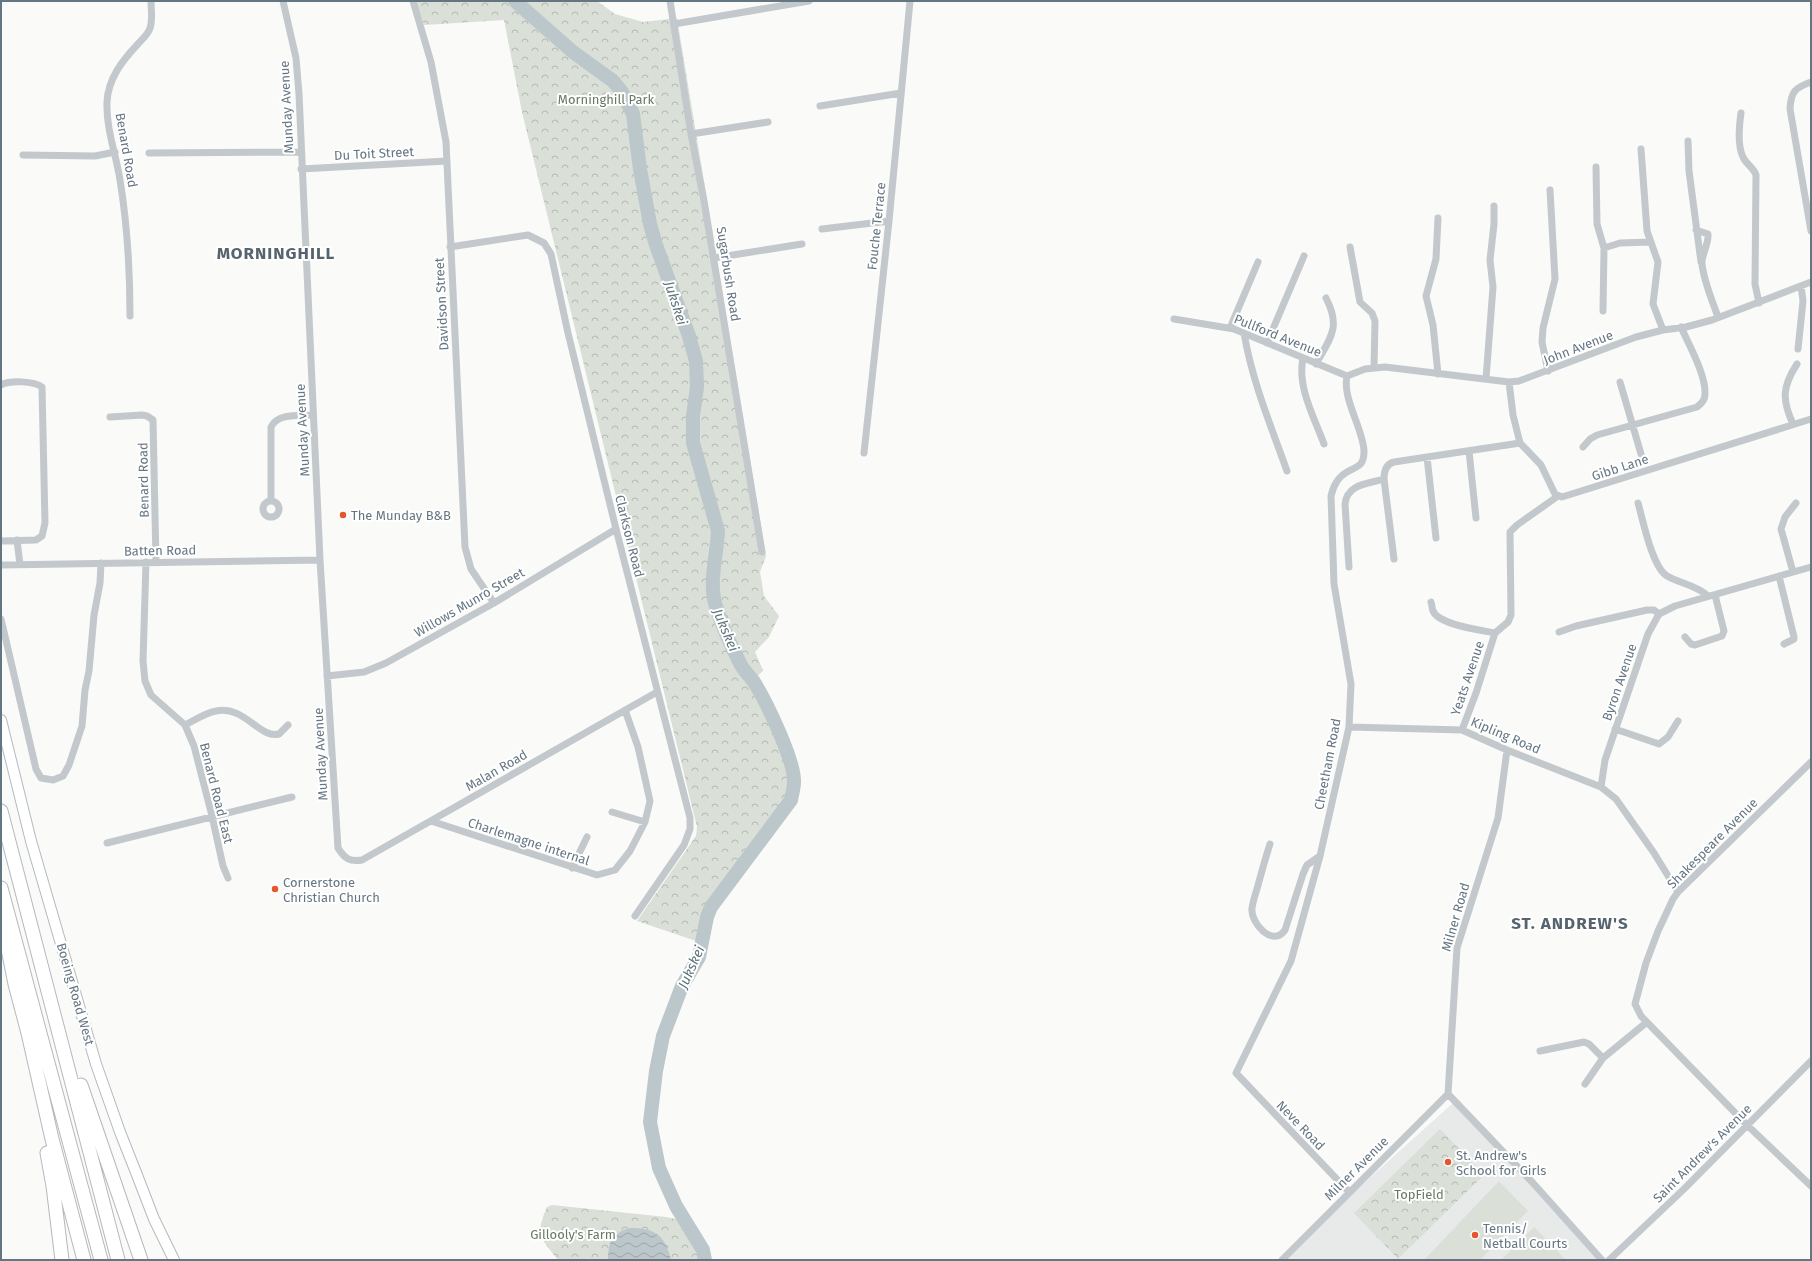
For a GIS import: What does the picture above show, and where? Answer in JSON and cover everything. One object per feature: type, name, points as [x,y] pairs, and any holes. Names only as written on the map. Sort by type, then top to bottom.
[{"type":"highway","points":[[1,811],[118,1260]]},
{"type":"highway","points":[[1,888],[101,1260]]},
{"type":"highway","points":[[1,914],[15,984],[28,1033],[52,1139],[84,1260]]},
{"type":"highway","points":[[49,995],[141,1260]]},
{"type":"highway","points":[[28,1033],[53,1186],[62,1260]]},
{"type":"main road","name":"Boeing Road West","points":[[1,720],[31,841],[96,1064],[120,1132],[154,1219],[174,1260]]},
{"type":"street","name":"Benard Road","points":[[130,316],[124,208],[108,119],[107,102],[109,89],[122,62],[147,35],[150,28],[151,1]]},
{"type":"street","name":"Munday Avenue","points":[[283,1],[296,58],[320,560],[338,848],[344,858]]},
{"type":"street","name":"Davidson Street","points":[[413,1],[431,62],[444,128],[447,161],[464,536],[467,557],[472,569],[494,603]]},
{"type":"street","name":"Sugarbush Road","points":[[670,1],[690,134],[714,258],[762,552]]},
{"type":"street","points":[[674,24],[785,3],[809,1]]},
{"type":"street","name":"Fouche Terrace","points":[[864,453],[889,221],[910,1]]},
{"type":"street","points":[[1811,82],[1800,86],[1793,92],[1790,100],[1790,109],[1811,231]]},
{"type":"street","points":[[820,106],[901,93]]},
{"type":"street","points":[[1741,113],[1739,131],[1743,157],[1754,170],[1756,175],[1754,284],[1759,303]]},
{"type":"street","points":[[690,134],[768,122]]},
{"type":"street","points":[[1688,141],[1689,171],[1701,262],[1706,284],[1718,317]]},
{"type":"street","points":[[1641,149],[1647,231],[1656,255],[1658,266],[1653,304],[1663,330]]},
{"type":"street","points":[[23,155],[86,155],[94,151],[114,150]]},
{"type":"street","points":[[149,153],[301,152]]},
{"type":"street","name":"Du Toit Street","points":[[301,169],[447,161]]},
{"type":"street","points":[[1596,167],[1596,224],[1604,248],[1603,311]]},
{"type":"street","points":[[1548,371],[1542,342],[1542,328],[1555,279],[1550,190]]},
{"type":"street","points":[[1486,379],[1493,287],[1490,260],[1494,224],[1494,206]]},
{"type":"street","points":[[1438,218],[1436,259],[1426,296],[1433,325],[1438,374]]},
{"type":"street","points":[[822,229],[889,221]]},
{"type":"street","points":[[1696,230],[1708,234],[1705,253],[1701,262]]},
{"type":"street","name":"Clarkson Road","points":[[450,247],[528,235],[538,239],[548,247],[553,262],[568,334],[616,529],[688,808],[690,829],[684,845],[635,916]]},
{"type":"street","points":[[1604,248],[1620,243],[1651,242]]},
{"type":"street","points":[[714,258],[802,244]]},
{"type":"street","points":[[1350,247],[1360,302],[1372,313],[1374,320],[1374,368]]},
{"type":"street","points":[[1267,343],[1304,256]]},
{"type":"street","points":[[1230,328],[1258,262]]},
{"type":"street","name":"John Avenue","points":[[1347,376],[1355,372],[1374,368],[1392,367],[1509,382],[1519,381],[1636,338],[1718,317],[1759,303],[1811,282]]},
{"type":"street","points":[[1798,349],[1802,301],[1800,286]]},
{"type":"street","points":[[1316,364],[1333,329],[1333,315],[1326,298]]},
{"type":"street","name":"Pullford Avenue","points":[[1174,319],[1230,328],[1347,376]]},
{"type":"street","points":[[1583,447],[1590,439],[1597,435],[1697,407],[1702,402],[1705,393],[1703,382],[1681,327]]},
{"type":"street","points":[[1244,333],[1250,364],[1257,388],[1287,471]]},
{"type":"street","points":[[1302,358],[1301,376],[1307,399],[1324,444]]},
{"type":"street","points":[[1793,424],[1786,406],[1785,393],[1788,378],[1797,364]]},
{"type":"street","name":"Cheetham Road","points":[[1236,1073],[1289,967],[1320,856],[1349,727],[1351,684],[1334,584],[1331,496],[1336,483],[1340,478],[1347,472],[1356,468],[1363,459],[1364,447],[1349,397],[1346,382],[1347,376]]},
{"type":"street","points":[[1,385],[10,382],[36,384],[44,391],[44,531],[42,536],[36,540],[1,541]]},
{"type":"street","points":[[1509,382],[1513,415],[1520,443],[1541,465],[1553,492],[1558,496]]},
{"type":"street","points":[[1620,382],[1641,454]]},
{"type":"street","name":"Benard Road","points":[[110,417],[142,415],[151,417],[153,420],[156,562]]},
{"type":"street","points":[[271,500],[271,427],[274,422],[282,418],[313,415]]},
{"type":"street","name":"Gibb Lane","points":[[1558,496],[1566,496],[1793,424],[1811,421]]},
{"type":"street","points":[[1394,559],[1384,479],[1386,467],[1391,463],[1520,443]]},
{"type":"street","points":[[1468,451],[1476,518]]},
{"type":"street","points":[[1427,457],[1436,538]]},
{"type":"street","points":[[1349,567],[1345,504],[1347,495],[1356,487],[1384,479]]},
{"type":"street","name":"Yeats Avenue","points":[[1462,730],[1478,687],[1495,633],[1508,622],[1512,615],[1510,532],[1517,524],[1558,496]]},
{"type":"street","points":[[1638,503],[1652,549],[1661,570],[1669,577],[1698,588],[1712,596],[1724,631],[1722,636],[1695,645],[1691,644],[1685,637]]},
{"type":"street","points":[[1793,572],[1781,529],[1785,517],[1796,503]]},
{"type":"street","name":"Willows Munro Street","points":[[328,676],[364,672],[378,667],[494,603],[616,529]]},
{"type":"street","points":[[17,540],[20,565]]},
{"type":"street","name":"Batten Road","points":[[1,565],[320,560]]},
{"type":"street","name":"Benard Road East","points":[[146,562],[143,661],[145,681],[151,694],[185,725],[197,755],[223,866],[228,878]]},
{"type":"street","points":[[1,619],[36,769],[41,778],[53,780],[59,779],[63,776],[69,766],[84,718],[85,690],[89,671],[94,615],[100,583],[101,563]]},
{"type":"street","points":[[1559,632],[1576,626],[1647,610],[1654,610],[1660,614],[1668,608],[1811,567]]},
{"type":"street","points":[[1779,576],[1794,637],[1794,639],[1784,644]]},
{"type":"street","name":"Yeats Avenue","points":[[1431,602],[1433,612],[1443,620],[1495,633]]},
{"type":"street","name":"Byron Avenue","points":[[1601,787],[1604,760],[1648,634],[1660,614]]},
{"type":"street","name":"Malan Road","points":[[344,858],[354,861],[362,860],[657,692]]},
{"type":"street","points":[[185,725],[206,714],[226,710],[238,714],[269,734],[279,734],[288,725]]},
{"type":"street","name":"Charlemagne internal","points":[[431,822],[597,875],[615,870],[630,851],[645,822],[650,801],[638,747],[625,710]]},
{"type":"street","points":[[1615,729],[1659,744],[1668,737],[1678,721]]},
{"type":"street","name":"Kipling Road","points":[[1349,727],[1462,730],[1507,750],[1601,787]]},
{"type":"street","name":"Milner Road","points":[[1448,1094],[1456,948],[1498,818],[1507,750]]},
{"type":"street","name":"Shakespeare Avenue","points":[[1811,762],[1678,892],[1666,913],[1653,944],[1646,963],[1635,1004],[1641,1016],[1747,1124],[1811,1186]]},
{"type":"street","points":[[1601,787],[1616,799],[1654,853],[1678,892]]},
{"type":"street","points":[[107,843],[292,797]]},
{"type":"street","points":[[612,812],[645,822]]},
{"type":"street","points":[[572,868],[587,837]]},
{"type":"street","points":[[1270,844],[1252,908],[1255,919],[1262,929],[1271,936],[1277,937],[1281,935],[1307,865],[1320,856]]},
{"type":"street","points":[[1585,1084],[1603,1058],[1647,1022]]},
{"type":"street","points":[[1540,1051],[1584,1042],[1589,1044],[1603,1058]]},
{"type":"street","name":"Saint Andrew's Avenue","points":[[1609,1260],[1684,1189],[1811,1061]]},
{"type":"street","name":"Neve Road","points":[[1236,1073],[1349,1192]]},
{"type":"street","points":[[1448,1094],[1517,1166],[1602,1260]]},
{"type":"street","name":"Milner Avenue","points":[[1282,1260],[1448,1094]]},
{"type":"shaded area","name":"St. Andrew's School for Girls","points":[[1453,1103],[1604,1260],[1287,1260],[1355,1191]]},
{"type":"green space","name":"Morninghill Park","points":[[416,1],[597,1],[615,14],[643,22],[677,18],[766,556],[760,572],[764,596],[779,616],[769,637],[755,652],[763,670],[754,681],[789,755],[794,782],[791,800],[711,907],[707,917],[702,943],[637,921],[696,836],[697,827],[522,112],[504,20],[424,25]]},
{"type":"green space","name":"TopField","points":[[1440,1129],[1484,1175],[1398,1259],[1354,1213]]},
{"type":"green space","name":"Tennis/ Netball Courts","points":[[1499,1181],[1528,1211],[1480,1260],[1424,1260]]},
{"type":"green space","name":"Gillooly's Farm","points":[[552,1205],[666,1217],[681,1220],[691,1236],[699,1260],[558,1260],[543,1241],[540,1230],[543,1216],[547,1207]]},
{"type":"green space","points":[[1534,1227],[1566,1260],[1501,1260]]},
{"type":"water","points":[[630,1228],[646,1229],[658,1235],[666,1244],[671,1260],[608,1260],[609,1248],[612,1239],[619,1233]]},
{"type":"waterway","name":"Jukskei","points":[[515,1],[573,52],[613,81],[622,92],[633,114],[640,169],[650,224],[656,245],[689,336],[696,361],[697,387],[693,416],[693,443],[718,531],[713,577],[713,595],[723,627],[730,643],[742,667],[754,682],[772,716],[785,746],[793,772],[794,784],[791,800],[711,907],[707,917],[699,957],[682,986],[663,1036],[656,1071],[650,1122],[659,1168],[676,1206],[703,1250],[705,1260]]},
{"type":"place","name":"The Munday B&B","points":[[343,515]]},
{"type":"place","name":"Cornerstone Christian Church","points":[[275,889]]},
{"type":"place","name":"St. Andrew's School for Girls","points":[[1448,1162]]},
{"type":"place","name":"Tennis/ Netball Courts","points":[[1475,1235]]},
{"type":"district","name":"MORNINGHILL","points":[[276,253]]},
{"type":"district","name":"ST. ANDREW'S","points":[[1570,923]]}]
